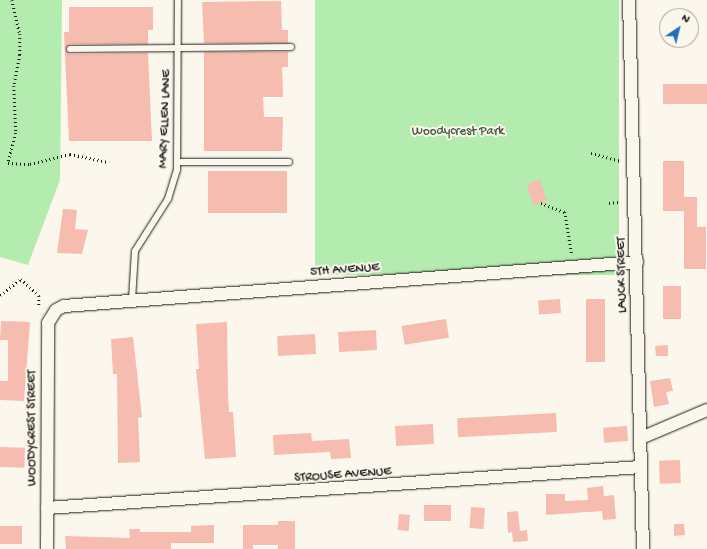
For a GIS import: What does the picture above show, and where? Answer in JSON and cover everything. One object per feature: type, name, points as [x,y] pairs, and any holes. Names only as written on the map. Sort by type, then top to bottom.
[{"type":"street","name":"LAUCK STREET","points":[[629,0],[637,262],[643,549]]},
{"type":"street","name":"5TH AVENUE","points":[[56,310],[64,306],[132,300],[637,262]]},
{"type":"street","name":"WOODYCREST STREET","points":[[47,549],[48,324],[56,310]]},
{"type":"street","points":[[641,438],[707,410]]},
{"type":"street","name":"STROUSE AVENUE","points":[[47,508],[641,468]]},
{"type":"lane","name":"MARY ELLEN LANE","points":[[132,300],[135,251],[168,199],[177,162],[179,50],[178,0]]},
{"type":"lane","points":[[70,49],[179,50],[291,47]]},
{"type":"lane","points":[[177,162],[289,162]]},
{"type":"path","points":[[12,0],[20,34],[20,55],[14,86],[16,133],[8,163],[30,164],[70,154],[109,162]]},
{"type":"path","points":[[591,153],[625,161]]},
{"type":"path","points":[[609,203],[618,202]]},
{"type":"path","points":[[541,203],[565,212],[572,257]]},
{"type":"path","points":[[0,295],[21,279],[39,296],[39,305]]},
{"type":"green space","points":[[0,0],[62,0],[60,180],[28,265],[0,257]]},
{"type":"green space","name":"Woodycrest Park","points":[[315,0],[619,0],[619,275],[315,275]]},
{"type":"building","points":[[281,1],[282,30],[288,30],[288,43],[204,43],[202,2]]},
{"type":"building","points":[[69,7],[153,7],[153,30],[148,30],[148,44],[70,44],[66,49],[70,54],[148,53],[152,141],[69,141],[64,32],[69,32]]},
{"type":"building","points":[[204,52],[288,52],[288,67],[282,67],[283,97],[263,97],[264,117],[283,117],[282,151],[204,151]]},
{"type":"building","points":[[663,84],[707,84],[707,104],[663,104]]},
{"type":"building","points":[[663,161],[684,161],[684,197],[697,197],[697,227],[706,227],[706,269],[684,269],[684,211],[663,211]]},
{"type":"building","points":[[208,171],[287,171],[287,213],[208,213]]},
{"type":"building","points":[[540,180],[547,201],[533,205],[527,184]]},
{"type":"building","points":[[63,209],[77,210],[75,229],[88,230],[82,254],[57,253]]},
{"type":"building","points":[[663,286],[681,286],[681,319],[663,319]]},
{"type":"building","points":[[560,299],[561,313],[539,315],[538,301]]},
{"type":"building","points":[[586,299],[605,299],[605,362],[586,362]]},
{"type":"building","points":[[446,319],[449,338],[405,345],[402,326]]},
{"type":"building","points":[[1,321],[30,322],[24,401],[0,400],[0,381],[8,381],[8,340],[0,340]]},
{"type":"building","points":[[227,322],[229,412],[233,412],[236,457],[205,459],[196,369],[199,369],[196,324]]},
{"type":"building","points":[[376,330],[377,350],[339,352],[338,332]]},
{"type":"building","points":[[315,334],[316,354],[278,356],[277,336]]},
{"type":"building","points":[[133,337],[142,417],[138,418],[140,462],[118,463],[117,374],[113,374],[111,339]]},
{"type":"building","points":[[668,345],[668,356],[656,356],[655,346]]},
{"type":"building","points":[[670,378],[673,391],[666,392],[669,404],[654,407],[650,381]]},
{"type":"building","points":[[556,413],[557,432],[458,437],[457,418]]},
{"type":"building","points":[[433,424],[434,444],[396,446],[395,426]]},
{"type":"building","points":[[627,426],[628,441],[604,443],[603,428]]},
{"type":"building","points":[[311,433],[312,441],[349,439],[351,458],[331,459],[330,452],[274,455],[273,435]]},
{"type":"building","points":[[0,447],[25,448],[24,468],[0,467]]},
{"type":"building","points":[[680,460],[681,483],[660,484],[659,461]]},
{"type":"building","points":[[603,486],[604,496],[614,495],[616,519],[603,520],[602,511],[546,515],[546,494],[565,494],[565,501],[588,500],[587,488]]},
{"type":"building","points":[[424,505],[451,505],[451,521],[424,521]]},
{"type":"building","points":[[471,507],[485,508],[484,529],[470,528]]},
{"type":"building","points":[[518,511],[520,531],[527,530],[528,541],[513,542],[512,532],[508,533],[507,512]]},
{"type":"building","points":[[399,514],[410,515],[409,531],[398,530]]},
{"type":"building","points":[[278,521],[295,521],[295,549],[278,549],[278,545],[253,545],[253,549],[243,549],[243,525],[278,525]]},
{"type":"building","points":[[674,524],[684,524],[685,535],[674,536]]},
{"type":"building","points":[[214,525],[214,543],[171,543],[171,549],[66,549],[65,536],[130,538],[129,529],[140,529],[140,532],[191,532],[191,526]]},
{"type":"building","points":[[0,526],[22,526],[22,544],[0,544]]}]
